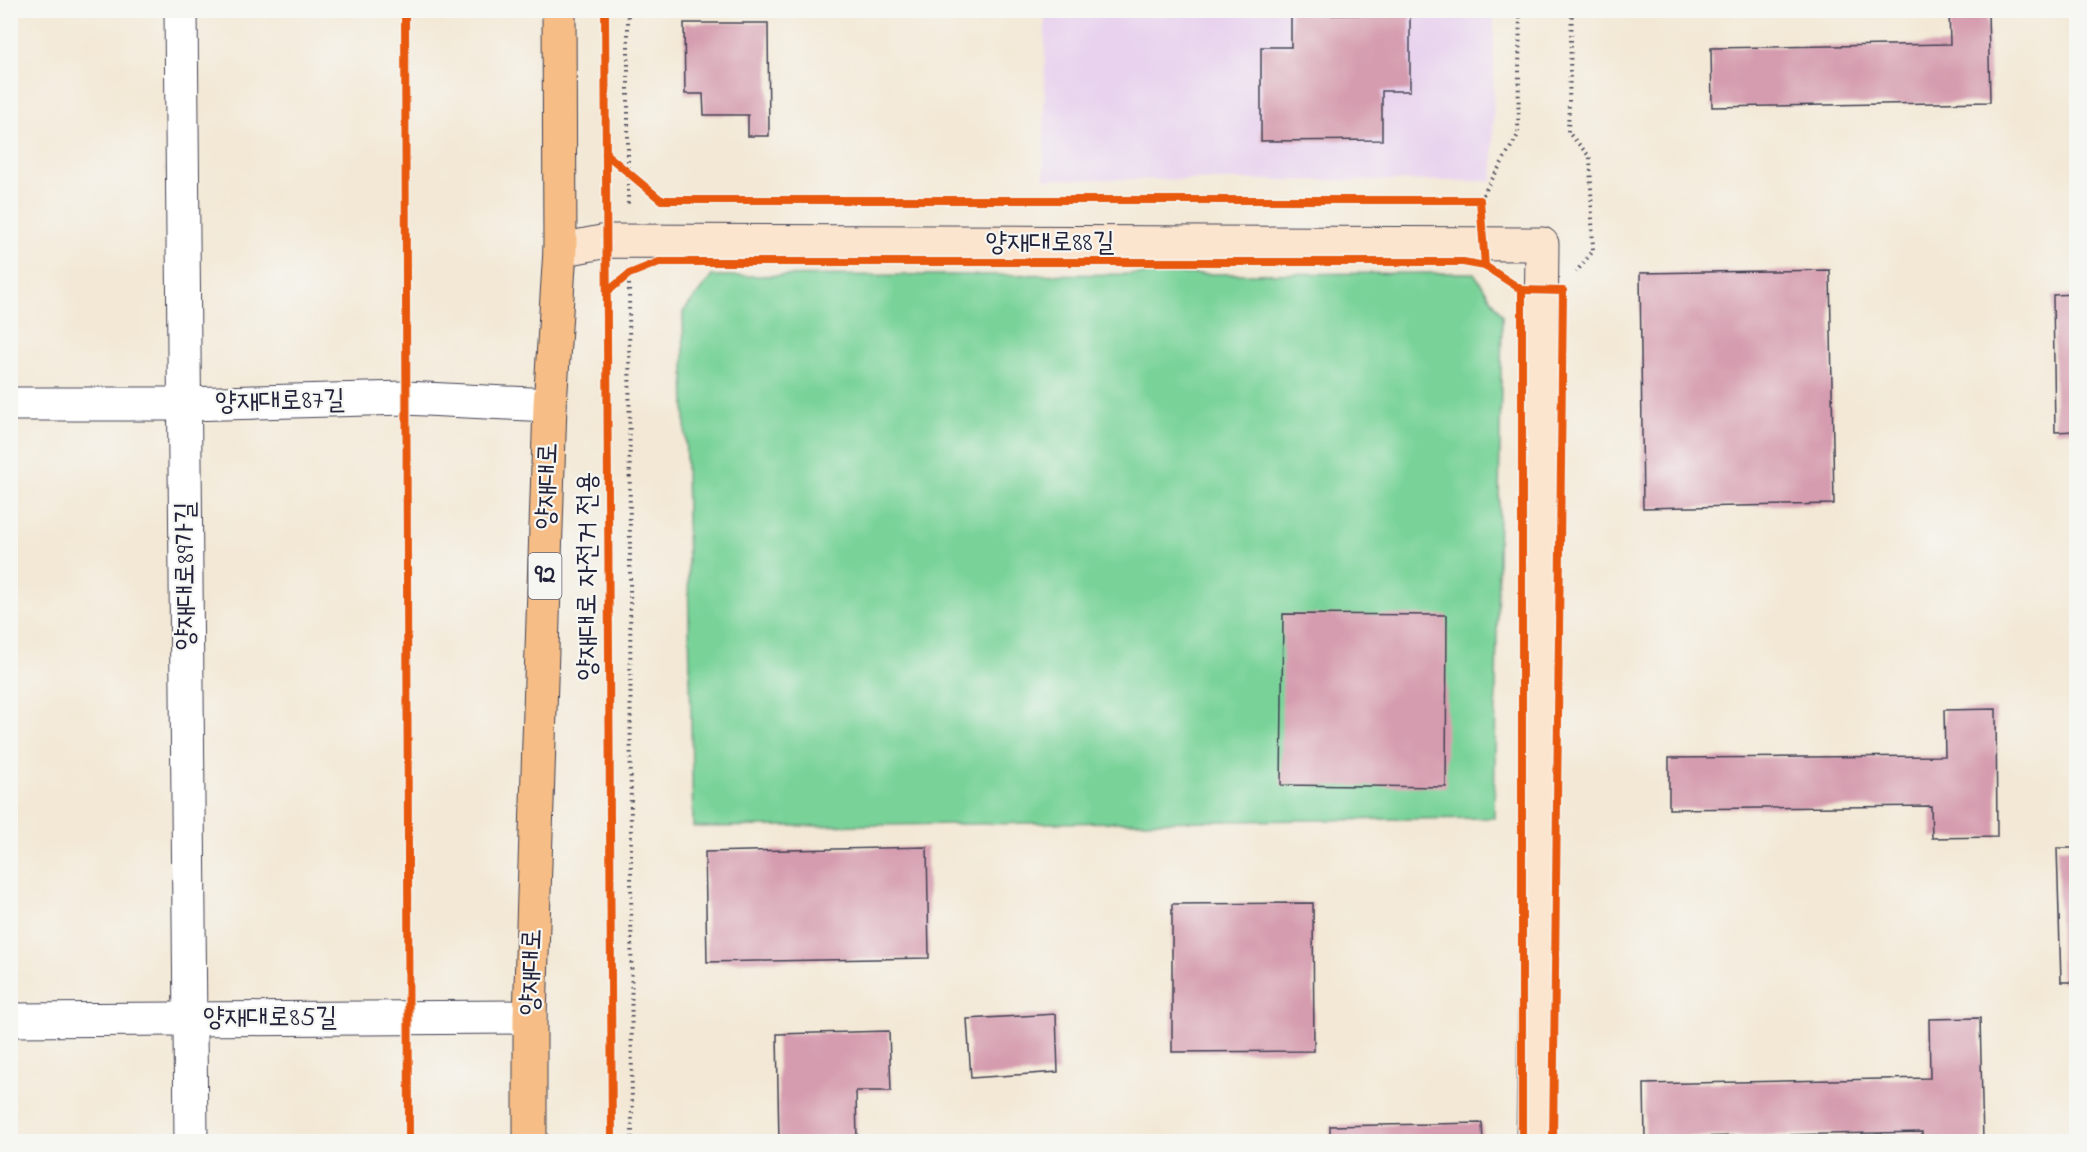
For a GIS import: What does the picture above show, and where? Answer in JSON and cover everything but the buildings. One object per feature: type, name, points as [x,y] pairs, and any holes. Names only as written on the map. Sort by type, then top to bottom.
[{"type":"main road","name":"양재대로","points":[[530,1142],[530,1017],[550,405],[560,250],[559,10]]},
{"type":"street","name":"양재대로89가길","points":[[181,10],[191,1142]]},
{"type":"street","name":"양재대로88길","points":[[560,250],[607,241],[634,256],[1542,244],[1533,1142]]},
{"type":"street","name":"양재대로87길","points":[[10,405],[185,404],[405,398],[550,405]]},
{"type":"street","name":"양재대로85길","points":[[10,1020],[530,1017]]},
{"type":"path","points":[[628,10],[628,172],[634,256],[629,274],[632,1142]]},
{"type":"path","points":[[1483,244],[1476,200],[1518,135],[1520,10]]},
{"type":"path","points":[[621,166],[636,179]]},
{"type":"path","points":[[622,280],[629,274],[634,256]]},
{"type":"shaded area","points":[[1045,11],[1494,11],[1493,181],[1044,179]]},
{"type":"green space","points":[[1474,273],[1502,315],[1494,818],[693,827],[683,312],[712,276]]},
{"type":"cycle path","points":[[405,10],[409,1142]]},
{"type":"cycle path","name":"양재대로 자전거 전용","points":[[605,10],[612,1142]]},
{"type":"cycle path","points":[[606,154],[661,200],[1480,200],[1485,266]]},
{"type":"cycle path","points":[[607,292],[629,274],[659,262],[1463,262],[1485,266],[1522,290],[1522,1142]]},
{"type":"cycle path","points":[[1522,290],[1563,291],[1553,1142]]}]
